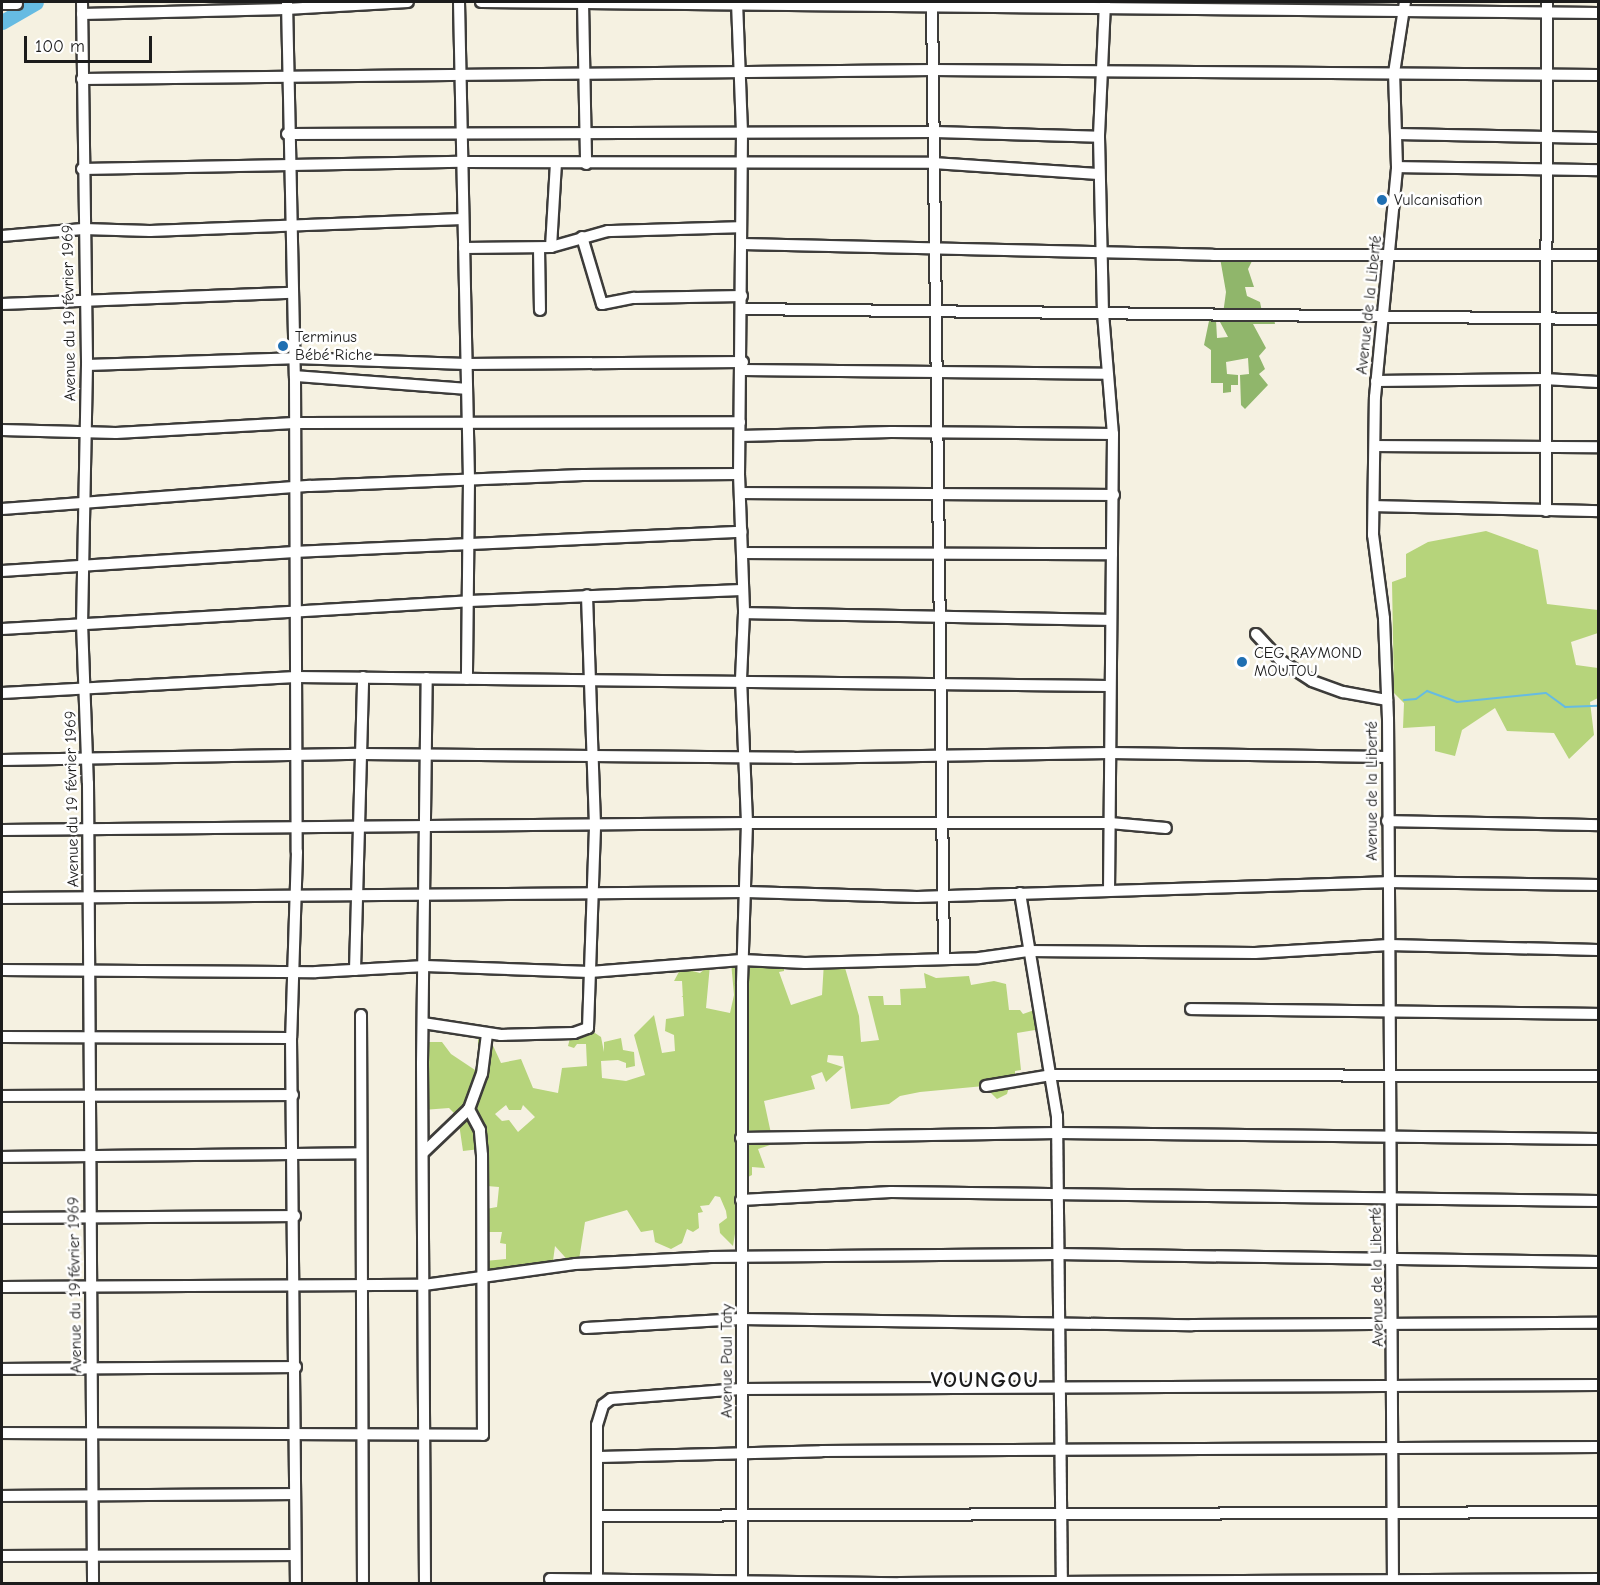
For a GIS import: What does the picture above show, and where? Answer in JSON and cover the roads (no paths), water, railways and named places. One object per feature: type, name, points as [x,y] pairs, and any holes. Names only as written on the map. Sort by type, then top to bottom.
[{"type":"street","name":"Avenue du 19 février 1969","points":[[82,2],[82,169],[87,365],[82,623],[88,757],[93,1584]]},
{"type":"street","points":[[82,14],[408,2]]},
{"type":"street","points":[[459,2],[469,480],[467,679]]},
{"type":"street","points":[[481,2],[1547,6],[1599,12]]},
{"type":"street","points":[[583,3],[586,164]]},
{"type":"street","points":[[2,4],[17,4]]},
{"type":"street","name":"Avenue Paul Taty","points":[[737,4],[742,132],[743,366],[739,474],[744,613],[741,679],[747,823],[742,960],[742,1582]]},
{"type":"street","points":[[932,4],[935,132],[933,163],[937,250],[938,554],[941,617],[940,754],[944,958]]},
{"type":"street","points":[[286,5],[287,134],[292,227],[295,376],[293,552],[296,824],[291,1038],[296,1216],[294,1284],[296,1367],[293,1433],[296,1584]]},
{"type":"street","points":[[1105,5],[1099,174],[1103,313],[1113,434],[1114,495],[1109,686],[1110,890]]},
{"type":"street","name":"Avenue de la Liberté","points":[[1393,1581],[1392,1137],[1386,882],[1388,757],[1384,618],[1374,557],[1374,446],[1376,381],[1397,167],[1394,73],[1405,6]]},
{"type":"street","points":[[1546,511],[1544,169],[1550,73],[1545,42],[1547,6]]},
{"type":"street","points":[[82,79],[287,74],[585,74],[933,70],[1599,75]]},
{"type":"street","points":[[287,134],[935,132],[1099,137]]},
{"type":"street","points":[[1396,134],[1599,138]]},
{"type":"street","points":[[82,169],[461,162],[933,163],[1099,174]]},
{"type":"street","points":[[551,247],[556,164]]},
{"type":"street","points":[[1397,167],[1599,170]]},
{"type":"street","points":[[2,236],[83,229],[292,227],[464,219]]},
{"type":"street","points":[[464,248],[551,247],[582,237],[617,230],[741,227]]},
{"type":"street","points":[[582,237],[602,304],[634,298],[742,296]]},
{"type":"street","points":[[742,244],[937,250],[1388,256],[1599,255]]},
{"type":"street","points":[[539,248],[540,310]]},
{"type":"street","points":[[2,304],[86,299],[292,293]]},
{"type":"street","points":[[742,309],[936,310],[1382,320],[1545,317],[1599,319]]},
{"type":"street","points":[[87,365],[294,358],[466,364],[743,366],[938,373],[1107,374]]},
{"type":"street","points":[[295,376],[467,389]]},
{"type":"street","points":[[1376,381],[1544,379],[1599,382]]},
{"type":"street","points":[[2,430],[190,432],[294,423],[740,422]]},
{"type":"street","points":[[740,436],[1113,434]]},
{"type":"street","points":[[1374,446],[1599,447]]},
{"type":"street","points":[[2,509],[293,488],[469,480],[739,474]]},
{"type":"street","points":[[740,493],[1114,495]]},
{"type":"street","points":[[1375,506],[1599,511]]},
{"type":"street","points":[[2,571],[293,552],[742,532]]},
{"type":"street","points":[[743,553],[1112,554]]},
{"type":"street","points":[[2,629],[468,601],[743,590]]},
{"type":"street","points":[[423,1023],[487,1034],[585,1031],[589,1023],[595,825],[587,595]]},
{"type":"street","points":[[744,613],[1110,620]]},
{"type":"street","points":[[1256,634],[1280,660],[1312,681],[1342,692],[1387,700]]},
{"type":"street","points":[[2,693],[296,677],[591,681],[741,679],[1109,686]]},
{"type":"street","points":[[355,970],[361,824],[363,677]]},
{"type":"street","points":[[425,1584],[423,1023],[425,825],[423,756],[427,678]]},
{"type":"street","points":[[2,760],[361,754],[745,756],[1110,753],[1388,757]]},
{"type":"street","points":[[1386,821],[1599,825]]},
{"type":"street","points":[[2,830],[88,826],[296,824],[747,823],[941,826],[1110,823],[1167,828]]},
{"type":"street","points":[[2,898],[746,892],[942,896],[1386,882],[1599,885]]},
{"type":"street","points":[[1020,894],[1036,1009],[1052,1075],[1058,1133],[1056,1254],[1062,1583]]},
{"type":"street","points":[[2,970],[292,971],[425,966],[590,972],[742,960],[805,963],[979,958],[1028,951],[1255,953],[1389,945],[1599,950]]},
{"type":"street","points":[[1191,1009],[1599,1014]]},
{"type":"street","points":[[361,1015],[364,1285],[363,1584]]},
{"type":"street","points":[[424,1152],[469,1109],[482,1074],[487,1034]]},
{"type":"street","points":[[2,1037],[90,1035],[291,1038]]},
{"type":"street","points":[[986,1086],[1052,1075],[1599,1076]]},
{"type":"street","points":[[2,1096],[293,1095]]},
{"type":"street","points":[[2,1433],[362,1432],[483,1436],[486,1432],[485,1278],[480,1130],[469,1109]]},
{"type":"street","points":[[741,1138],[1058,1133],[1599,1139]]},
{"type":"street","points":[[2,1157],[361,1153]]},
{"type":"street","points":[[741,1200],[891,1192],[1599,1200]]},
{"type":"street","points":[[2,1218],[296,1216]]},
{"type":"street","points":[[2,1287],[294,1284],[424,1286],[575,1264],[1056,1254],[1599,1262]]},
{"type":"street","points":[[586,1328],[741,1319],[1392,1325],[1599,1323]]},
{"type":"street","points":[[2,1370],[296,1367]]},
{"type":"street","points":[[597,1581],[599,1456],[597,1425],[606,1400],[741,1389],[1392,1388],[1599,1385]]},
{"type":"street","points":[[599,1456],[1393,1447],[1599,1447]]},
{"type":"street","points":[[2,1496],[294,1494]]},
{"type":"street","points":[[598,1516],[742,1514],[1061,1516],[1394,1511],[1599,1512]]},
{"type":"street","points":[[2,1556],[295,1555]]},
{"type":"street","points":[[550,1579],[1062,1583],[1599,1579]]},
{"type":"waterway","points":[[2,22],[36,2]]},
{"type":"waterway","points":[[1404,700],[1416,699],[1427,691],[1457,702],[1546,693],[1565,707],[1598,706]]},
{"type":"place","name":"Vulcanisation","points":[[1382,200]]},
{"type":"place","name":"Terminus Bébé Riche","points":[[283,346]]},
{"type":"place","name":"CEG RAYMOND MOUTOU","points":[[1242,662]]},
{"type":"district","name":"VOUNGOU","points":[[985,1381]]}]
